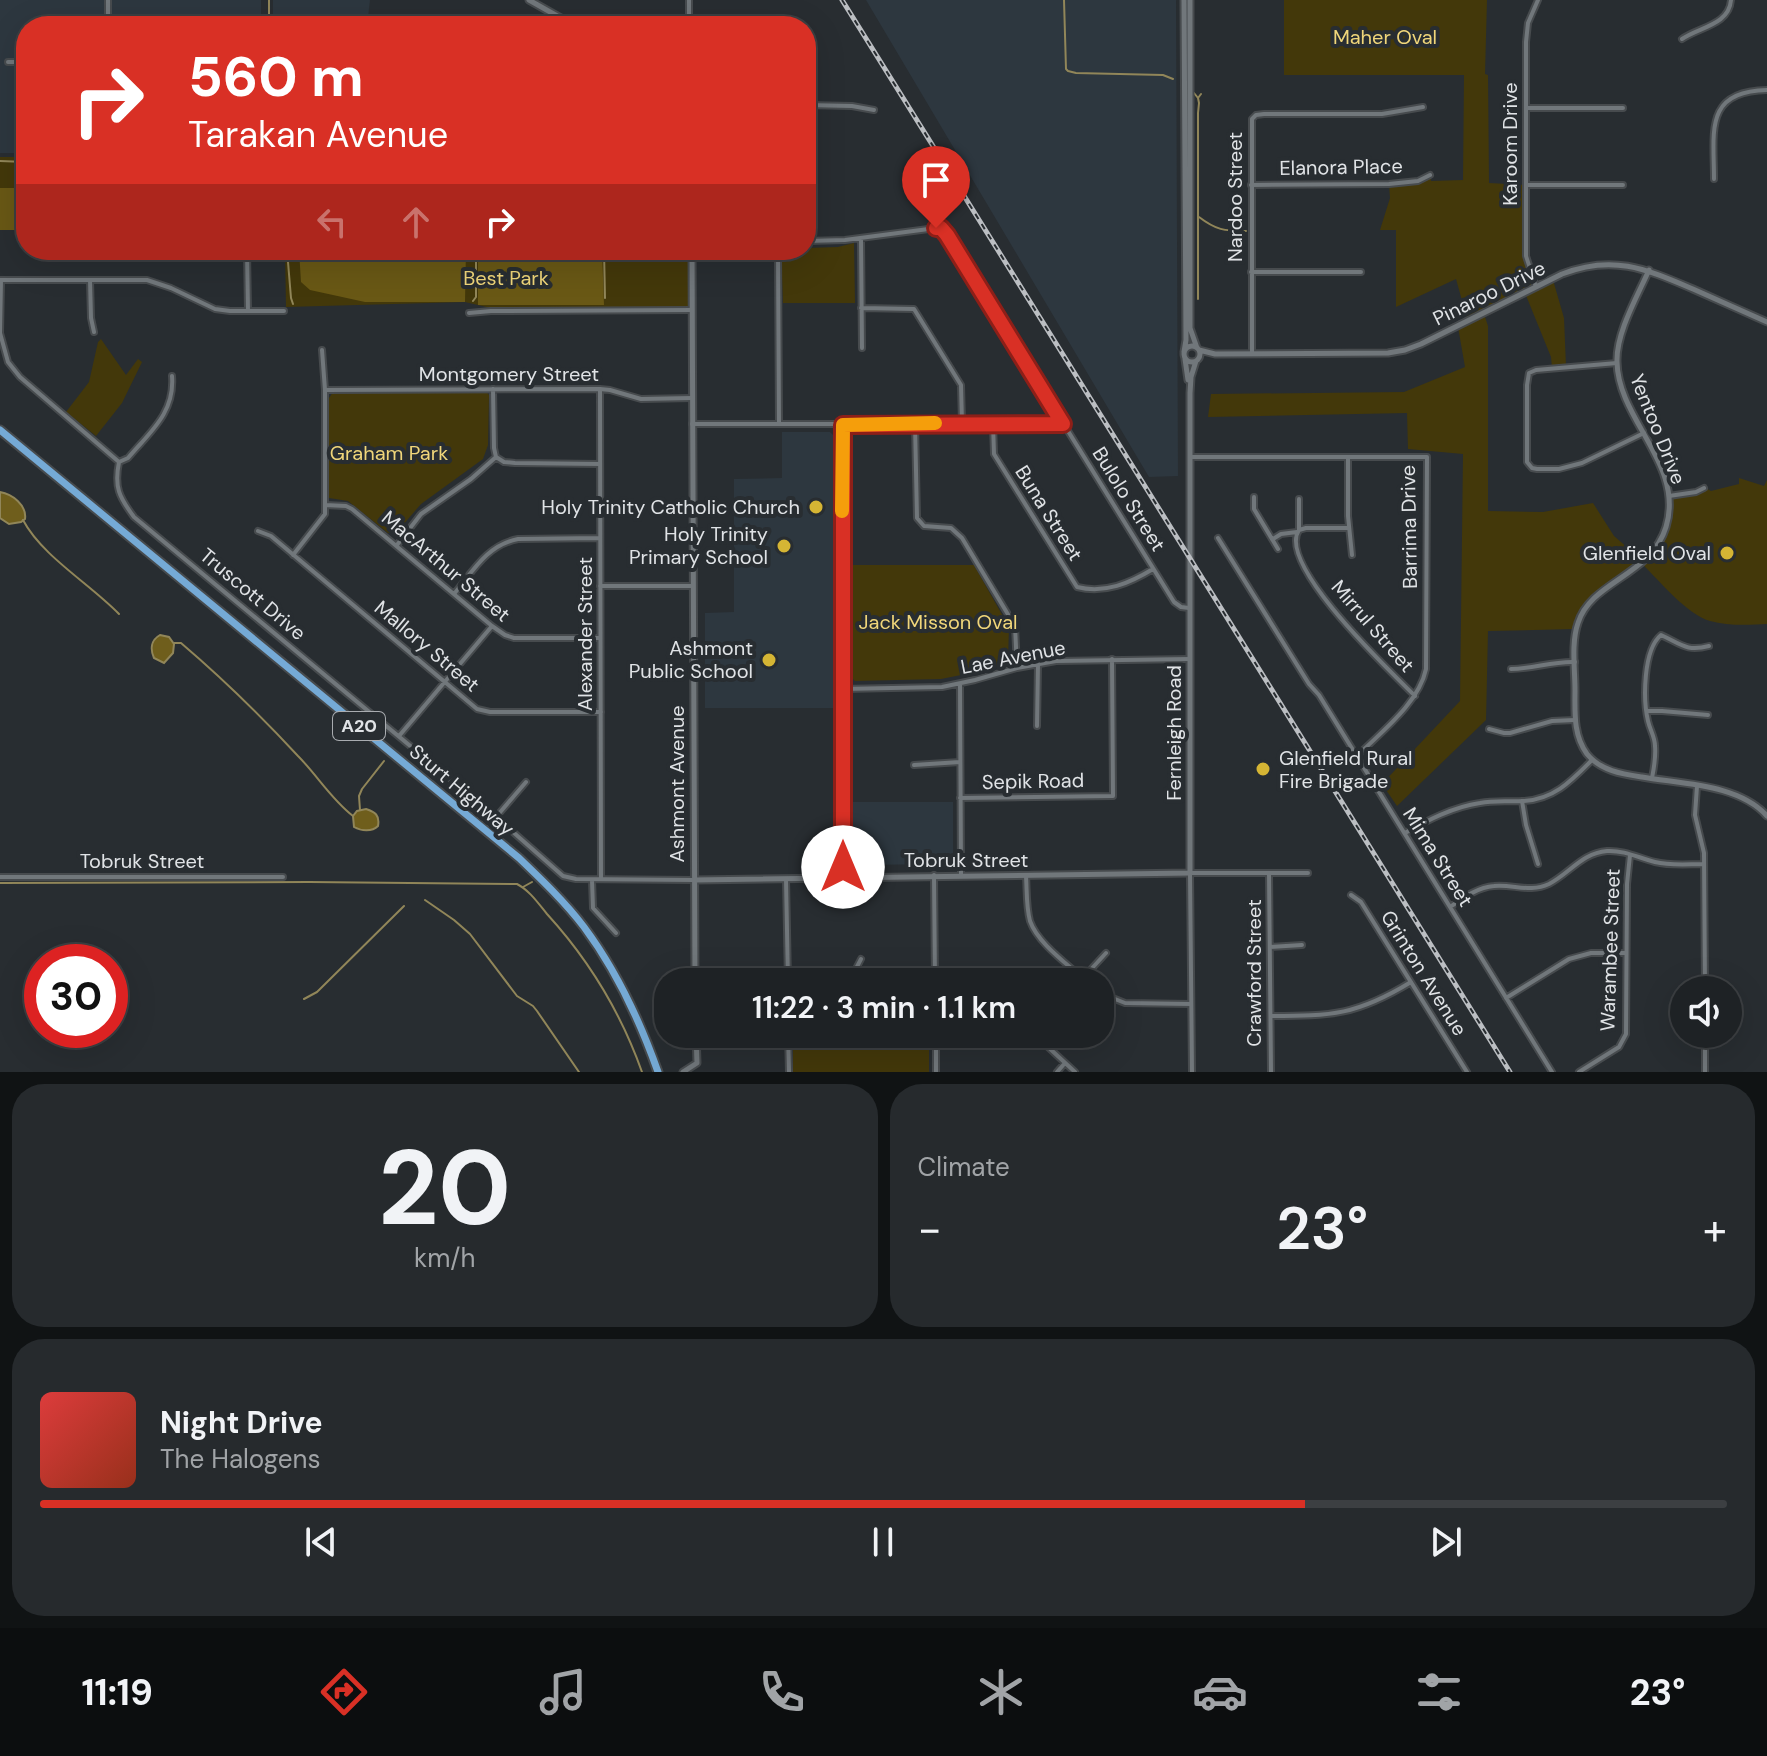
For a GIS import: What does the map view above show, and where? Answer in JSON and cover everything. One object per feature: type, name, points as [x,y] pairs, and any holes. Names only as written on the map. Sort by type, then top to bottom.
[{"type":"highway","name":"Sturt Highway","points":[[0,430],[519,858],[553,891],[583,926],[610,968],[636,1018],[658,1072]]},
{"type":"street","points":[[529,0],[557,16]]},
{"type":"street","name":"Fernleigh Road","points":[[1187,0],[1190,328],[1198,349],[1190,393],[1192,1072]]},
{"type":"street","name":"Fernleigh Road","points":[[1187,0],[1184,354],[1190,393]]},
{"type":"street","name":"Karoom Drive","points":[[1536,287],[1526,256],[1526,32],[1538,0]]},
{"type":"street","points":[[1682,39],[1723,18],[1728,14],[1731,0]]},
{"type":"street","points":[[8,62],[16,62]]},
{"type":"street","points":[[1714,179],[1714,129],[1719,112],[1729,99],[1737,95],[1767,90]]},
{"type":"street","points":[[816,105],[874,110]]},
{"type":"street","name":"Nardoo Street","points":[[1252,354],[1251,122],[1256,115],[1382,114],[1423,107]]},
{"type":"street","points":[[1526,108],[1623,108]]},
{"type":"street","name":"Elanora Place","points":[[1251,185],[1389,184],[1418,181],[1430,175]]},
{"type":"street","points":[[1526,185],[1623,185]]},
{"type":"street","name":"Bulolo Street","points":[[816,240],[936,228],[944,231],[1176,605],[1190,608]]},
{"type":"street","points":[[861,238],[862,348]]},
{"type":"street","points":[[247,260],[248,311]]},
{"type":"street","name":"Ashmont Avenue","points":[[692,260],[695,968]]},
{"type":"street","points":[[778,260],[779,424]]},
{"type":"street","name":"Pinaroo Drive","points":[[1198,349],[1215,354],[1379,353],[1405,350],[1562,274],[1592,266],[1628,265],[1649,270],[1767,322]]},
{"type":"street","name":"Yentoo Drive","points":[[1592,760],[1580,742],[1575,720],[1576,630],[1581,615],[1596,597],[1637,567],[1656,547],[1668,518],[1669,496],[1665,477],[1623,391],[1617,363],[1622,334],[1649,270]]},
{"type":"street","points":[[1251,272],[1361,272]]},
{"type":"street","points":[[172,376],[173,390],[168,409],[128,458],[119,462],[20,377],[8,362],[0,333],[0,280],[147,280],[215,309],[284,311]]},
{"type":"street","points":[[90,280],[94,332]]},
{"type":"street","points":[[861,308],[914,309],[961,385],[962,423]]},
{"type":"street","points":[[469,313],[692,310]]},
{"type":"street","points":[[1197,360],[1188,361],[1184,354],[1190,347],[1198,349]]},
{"type":"street","points":[[293,555],[324,516],[325,390],[322,350]]},
{"type":"street","name":"Pinaroo Drive","points":[[1197,360],[1215,354]]},
{"type":"street","points":[[1617,363],[1529,373],[1527,462],[1537,469],[1570,467],[1644,433]]},
{"type":"street","points":[[493,389],[496,457],[515,463],[600,464]]},
{"type":"street","name":"Montgomery Street","points":[[325,390],[600,389],[641,399],[692,398]]},
{"type":"street","name":"Alexander Street","points":[[600,389],[601,880]]},
{"type":"street","points":[[915,423],[917,518],[924,526],[947,527],[959,534],[1015,626],[1017,668]]},
{"type":"street","points":[[692,424],[1063,424]]},
{"type":"street","name":"Buna Street","points":[[993,424],[994,454],[1077,587],[1117,586],[1153,569]]},
{"type":"street","points":[[843,425],[843,878]]},
{"type":"street","points":[[397,545],[421,514],[496,457]]},
{"type":"street","name":"Barrima Drive","points":[[1190,457],[1427,457],[1426,669],[1415,696],[1357,756]]},
{"type":"street","points":[[1348,457],[1352,555]]},
{"type":"street","name":"Truscott Drive","points":[[119,462],[118,492],[134,517],[563,876],[576,879]]},
{"type":"street","points":[[1669,496],[1704,488]]},
{"type":"street","points":[[1254,497],[1254,510],[1278,549]]},
{"type":"street","name":"Mirrul Street","points":[[1299,499],[1297,549],[1301,561],[1346,625],[1415,696]]},
{"type":"street","name":"MacArthur Street","points":[[325,505],[349,507],[505,635],[514,638],[600,638]]},
{"type":"street","points":[[1272,539],[1306,528],[1349,528]]},
{"type":"street","name":"Mallory Street","points":[[258,531],[271,536],[483,711],[601,712]]},
{"type":"street","points":[[454,594],[484,557],[505,542],[518,539],[600,538]]},
{"type":"street","name":"Mima Street","points":[[1218,538],[1552,1072]]},
{"type":"street","points":[[600,586],[692,586]]},
{"type":"street","points":[[399,736],[492,626]]},
{"type":"street","points":[[1652,779],[1655,742],[1647,711],[1648,655],[1661,635],[1693,649],[1709,646]]},
{"type":"street","name":"Sepik Road","points":[[960,798],[1113,796],[1112,659]]},
{"type":"street","name":"Lae Avenue","points":[[842,689],[923,688],[960,684],[1056,661],[1190,659]]},
{"type":"street","points":[[1511,669],[1552,662],[1575,662]]},
{"type":"street","points":[[1037,726],[1038,664]]},
{"type":"street","points":[[960,684],[961,875]]},
{"type":"street","points":[[1647,711],[1708,715]]},
{"type":"street","points":[[1489,729],[1510,733],[1552,721],[1575,720]]},
{"type":"street","points":[[1405,833],[1461,807],[1487,802],[1535,800],[1557,792],[1592,760],[1610,770],[1741,796],[1766,814]]},
{"type":"street","points":[[914,765],[960,762]]},
{"type":"street","points":[[496,817],[526,782]]},
{"type":"street","points":[[1697,786],[1695,815],[1703,843],[1704,864],[1705,976]]},
{"type":"street","points":[[1522,801],[1538,864]]},
{"type":"street","points":[[1450,907],[1475,891],[1493,886],[1541,887],[1593,854],[1614,851],[1668,864],[1704,864]]},
{"type":"street","name":"Warambee Street","points":[[1579,1072],[1624,1041],[1627,1024],[1627,884],[1631,854]]},
{"type":"street","name":"Crawford Street","points":[[1269,873],[1271,1072]]},
{"type":"street","name":"Tobruk Street","points":[[576,879],[1308,873]]},
{"type":"street","points":[[934,875],[935,968]]},
{"type":"street","points":[[1026,875],[1031,922],[1043,941],[1072,968]]},
{"type":"street","name":"Tobruk Street","points":[[0,877],[283,877]]},
{"type":"street","points":[[592,879],[593,908],[616,933]]},
{"type":"street","points":[[786,879],[787,968]]},
{"type":"street","name":"Grinton Avenue","points":[[1351,895],[1361,902],[1467,1072]]},
{"type":"street","points":[[1270,947],[1302,945]]},
{"type":"street","points":[[1094,968],[1106,953]]},
{"type":"street","points":[[1506,998],[1569,959],[1591,953],[1626,953]]},
{"type":"street","points":[[856,968],[861,959]]},
{"type":"street","points":[[1271,1016],[1317,1016],[1357,1009],[1411,982]]},
{"type":"street","points":[[1114,999],[1125,1003],[1191,1004]]},
{"type":"street","points":[[696,1048],[697,1072]]},
{"type":"street","points":[[788,1048],[789,1072]]},
{"type":"street","points":[[936,1048],[936,1072]]},
{"type":"street","points":[[1049,1048],[1075,1072]]},
{"type":"street","points":[[1705,1048],[1705,1072]]},
{"type":"street","points":[[683,1072],[697,1063]]},
{"type":"street","points":[[1057,1072],[1065,1063]]},
{"type":"shaded area","points":[[0,0],[261,0],[261,16],[16,16],[16,153],[0,153]]},
{"type":"shaded area","points":[[273,0],[370,0],[368,16],[273,16]]},
{"type":"shaded area","points":[[866,0],[1176,0],[1178,476],[1149,477]]},
{"type":"shaded area","points":[[782,432],[830,432],[834,436],[834,708],[705,708],[705,613],[734,612],[734,479],[782,478]]},
{"type":"shaded area","points":[[0,492],[18,501],[24,509],[25,519],[9,524],[0,518]]},
{"type":"shaded area","points":[[160,635],[169,637],[174,644],[173,653],[164,663],[154,658],[152,651],[153,642]]},
{"type":"shaded area","points":[[852,802],[953,802],[953,861],[950,864],[856,865],[852,862]]},
{"type":"shaded area","points":[[366,809],[376,814],[378,826],[366,830],[354,827],[353,816],[357,811]]},
{"type":"green space","name":"Maher Oval","points":[[1284,0],[1487,0],[1485,74],[1488,75],[1489,183],[1526,185],[1526,256],[1536,288],[1553,280],[1564,318],[1566,366],[1552,368],[1551,357],[1525,293],[1484,314],[1488,326],[1488,511],[1543,512],[1593,503],[1614,536],[1643,561],[1590,602],[1575,629],[1488,631],[1486,720],[1397,806],[1382,784],[1460,701],[1463,454],[1408,449],[1407,413],[1208,417],[1211,394],[1404,392],[1465,367],[1458,327],[1468,322],[1456,279],[1396,307],[1396,230],[1380,230],[1390,198],[1389,184],[1417,181],[1430,175],[1431,181],[1463,180],[1464,75],[1284,75]]},
{"type":"green space","points":[[0,157],[16,157],[16,230],[0,230]]},
{"type":"green space","points":[[0,188],[16,188],[16,230],[0,230]]},
{"type":"green space","points":[[854,243],[855,303],[783,303],[781,260],[816,260],[816,248]]},
{"type":"green space","name":"Best Park","points":[[285,260],[690,260],[691,309],[491,308],[465,302],[286,307]]},
{"type":"green space","points":[[300,260],[466,260],[465,302],[365,302],[310,290],[301,282]]},
{"type":"green space","points":[[478,260],[602,260],[604,305],[478,305]]},
{"type":"green space","points":[[101,339],[126,375],[138,359],[142,362],[122,403],[96,436],[66,412],[89,382]]},
{"type":"green space","name":"Graham Park","points":[[481,390],[489,395],[488,445],[483,459],[421,504],[396,533],[388,533],[348,501],[329,498],[326,494],[327,401],[333,392]]},
{"type":"green space","points":[[1739,478],[1764,486],[1767,480],[1767,624],[1724,624],[1701,617],[1642,564],[1662,539],[1670,496],[1696,492],[1704,487],[1711,491],[1739,484]]},
{"type":"green space","name":"Jack Misson Oval","points":[[850,565],[974,565],[1009,627],[1008,659],[1004,664],[941,679],[855,681],[851,677]]},
{"type":"green space","points":[[793,1048],[929,1048],[929,1072],[793,1072]]},
{"type":"waterway","points":[[269,0],[269,16]]},
{"type":"waterway","points":[[1064,0],[1068,71],[1163,75],[1173,79]]},
{"type":"waterway","points":[[1194,93],[1198,98],[1201,94]]},
{"type":"waterway","points":[[1198,98],[1198,299]]},
{"type":"waterway","points":[[0,161],[16,162]]},
{"type":"waterway","points":[[1199,217],[1221,229],[1246,231]]},
{"type":"waterway","points":[[288,260],[293,304]]},
{"type":"waterway","points":[[473,301],[476,297],[476,260]]},
{"type":"waterway","points":[[604,260],[605,298]]},
{"type":"waterway","points":[[23,520],[54,558],[119,614]]},
{"type":"waterway","points":[[174,643],[181,643],[270,726],[353,816]]},
{"type":"waterway","points":[[360,810],[362,789],[384,761]]},
{"type":"waterway","points":[[523,887],[532,882]]},
{"type":"waterway","points":[[0,883],[517,884],[537,901],[590,969],[614,1008],[642,1072]]},
{"type":"waterway","points":[[425,900],[470,934],[517,996],[537,1011],[579,1072]]},
{"type":"waterway","points":[[304,999],[317,992],[404,906]]},
{"type":"railway","points":[[842,0],[1510,1072]]},
{"type":"slow traffic","points":[[842,511],[843,425],[935,423]]},
{"type":"place","name":"Holy Trinity Catholic Church","points":[[816,507]]},
{"type":"place","name":"Holy Trinity Primary School","points":[[784,546]]},
{"type":"place","name":"Glenfield Oval","points":[[1727,553]]},
{"type":"place","name":"Ashmont Public School","points":[[769,660]]},
{"type":"place","name":"Glenfield Rural Fire Brigade","points":[[1263,769]]},
{"type":"route","points":[[843,867],[843,425],[1063,424],[947,235],[941,228],[936,228]]}]
